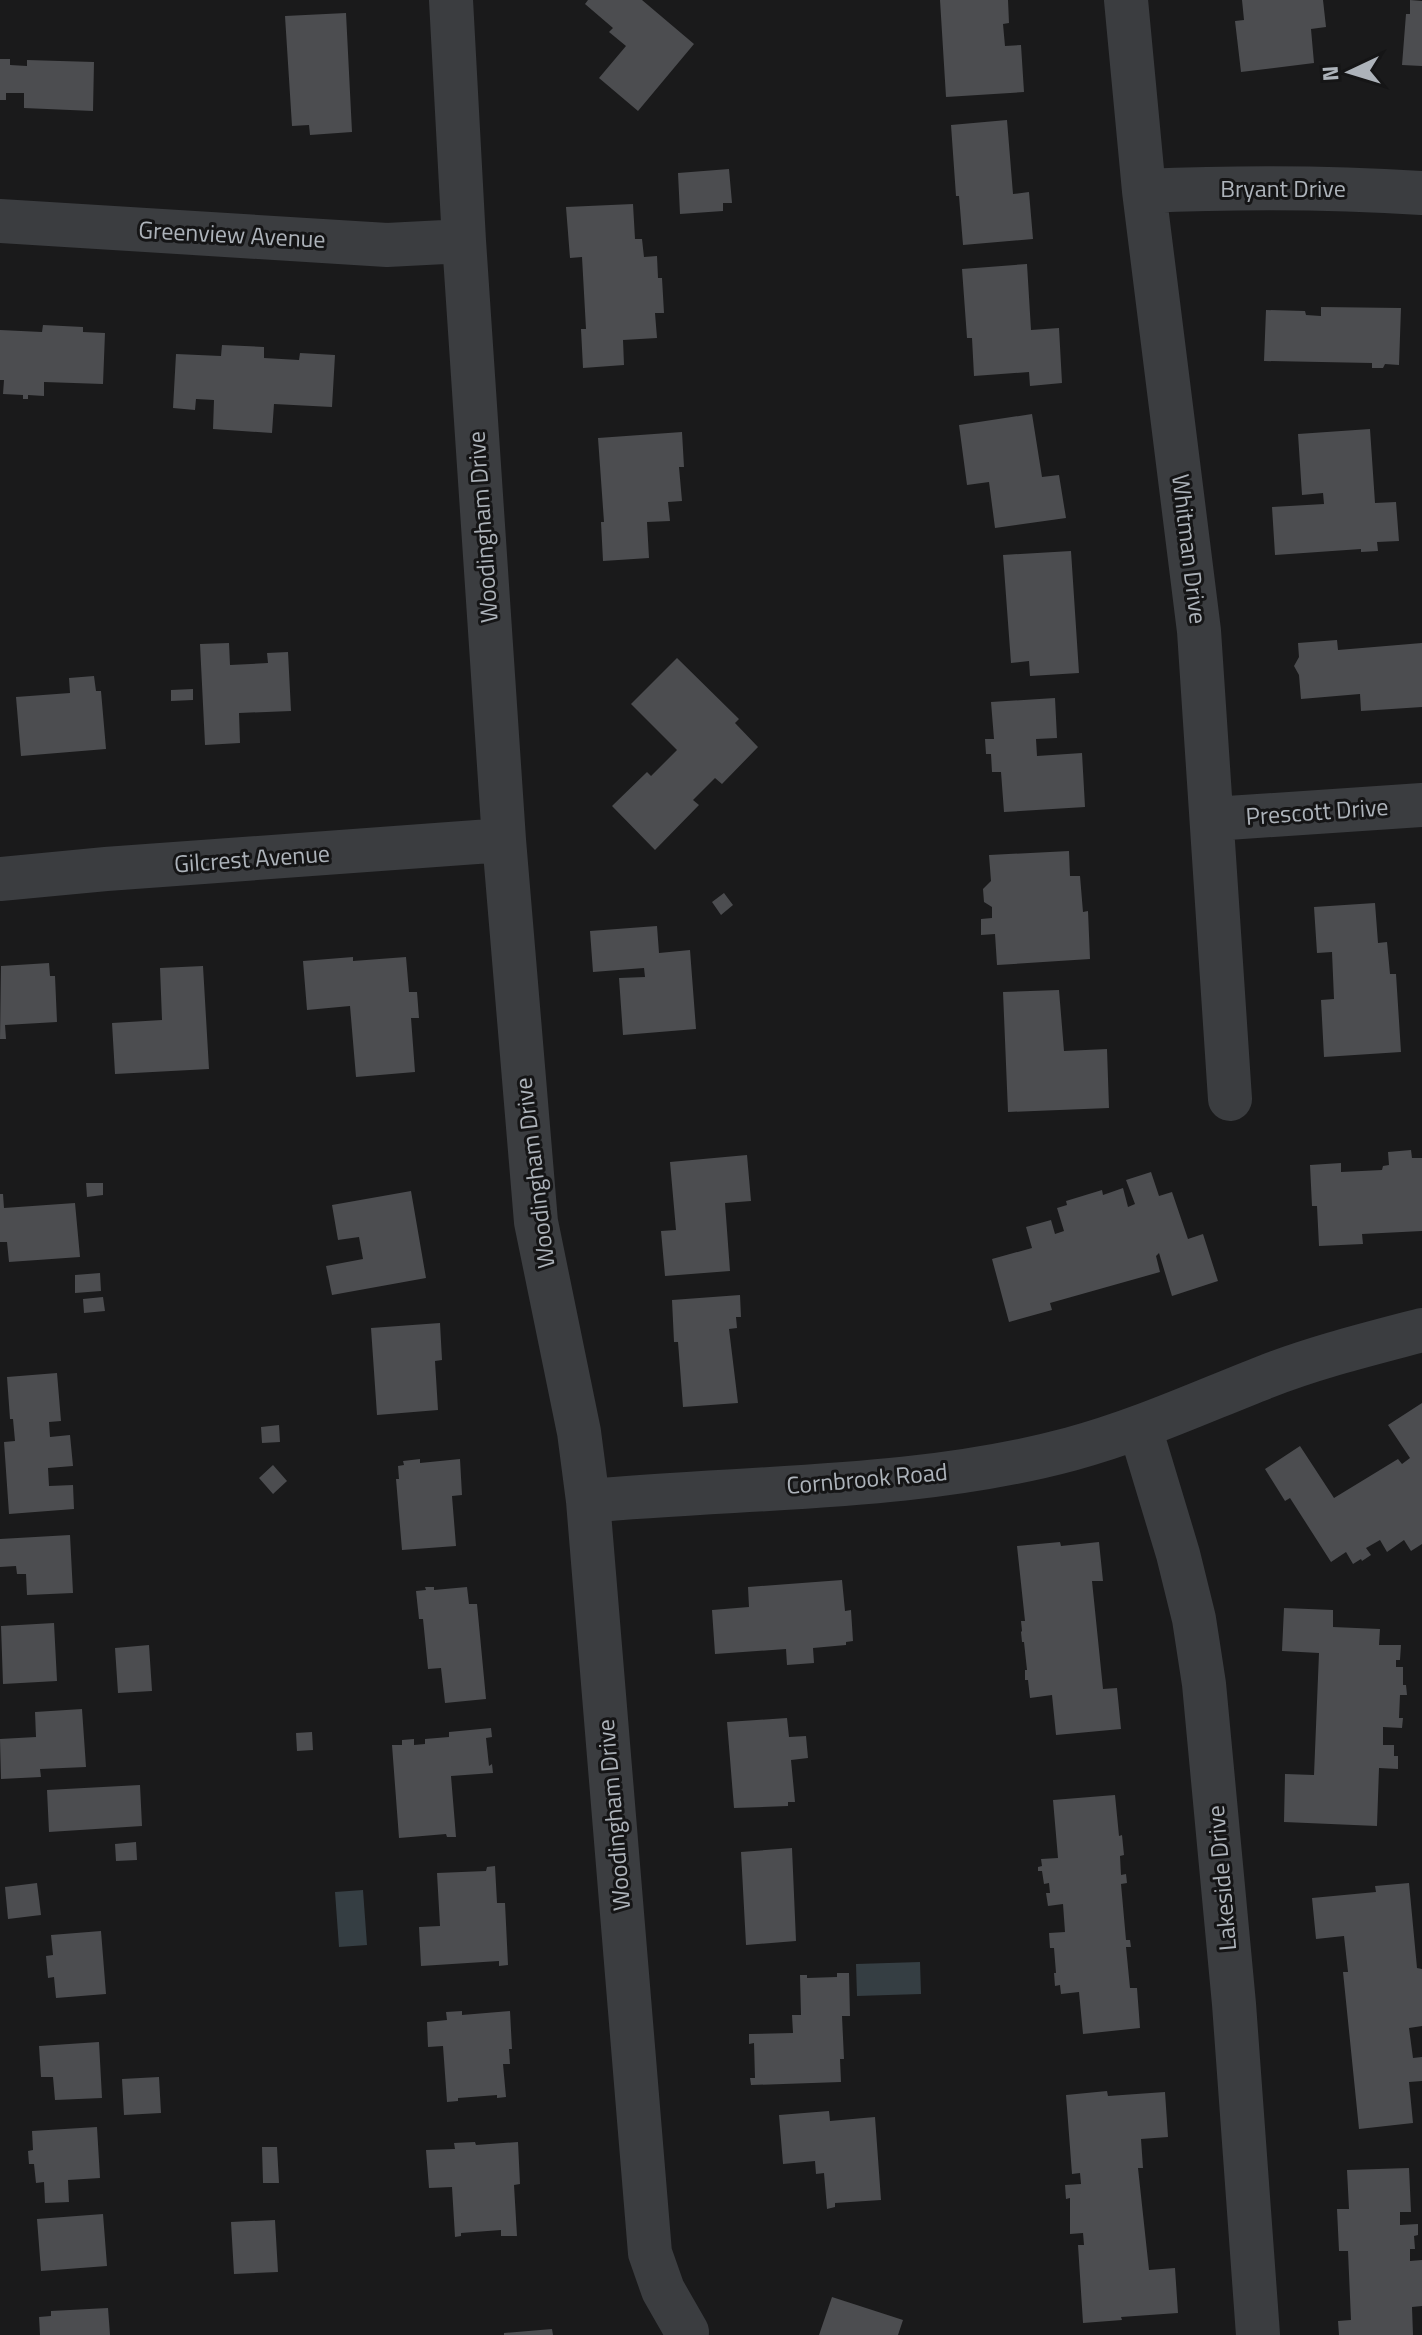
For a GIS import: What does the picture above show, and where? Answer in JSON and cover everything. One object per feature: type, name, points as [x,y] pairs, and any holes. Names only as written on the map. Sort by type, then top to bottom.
[{"type":"street","name":"Woodingham Drive","points":[[451,0],[504,840],[536,1222],[579,1432],[588,1501],[650,2253],[663,2290],[687,2332]]},
{"type":"street","name":"Whitman Drive","points":[[1126,0],[1144,191],[1199,631],[1230,1099]]},
{"type":"street","name":"Bryant Drive","points":[[1144,191],[1274,188],[1422,193]]},
{"type":"street","name":"Greenview Avenue","points":[[0,221],[387,245],[464,241]]},
{"type":"street","name":"Prescott Drive","points":[[1213,819],[1422,805]]},
{"type":"street","name":"Gilcrest Avenue","points":[[0,879],[504,840]]},
{"type":"street","name":"Cornbrook Road","points":[[588,1501],[915,1478],[995,1466],[1056,1453],[1140,1428],[1268,1376],[1363,1345],[1422,1330]]},
{"type":"street","name":"Lakeside Drive","points":[[1140,1428],[1178,1554],[1194,1619],[1204,1684],[1234,2004],[1258,2335]]},
{"type":"shaded area","points":[[363,1890],[367,1945],[339,1947],[335,1892]]},
{"type":"shaded area","points":[[920,1962],[921,1994],[857,1996],[856,1964]]},
{"type":"building","points":[[588,0],[642,0],[694,44],[638,111],[599,78],[626,46],[609,32],[613,28],[585,4]]},
{"type":"building","points":[[940,0],[1008,0],[1009,23],[1003,24],[1005,46],[1021,45],[1024,92],[946,97]]},
{"type":"building","points":[[1242,0],[1323,0],[1326,27],[1311,29],[1314,63],[1241,72],[1235,21],[1244,20]]},
{"type":"building","points":[[1410,0],[1422,1],[1422,66],[1402,65]]},
{"type":"building","points":[[346,13],[352,132],[310,135],[309,125],[292,126],[285,16]]},
{"type":"building","points":[[0,59],[10,59],[10,65],[27,66],[27,60],[94,62],[93,111],[24,108],[24,93],[6,93],[6,100],[0,100]]},
{"type":"building","points":[[1007,120],[1013,194],[1029,192],[1033,239],[963,245],[951,125]]},
{"type":"building","points":[[729,169],[732,203],[723,203],[723,211],[680,214],[678,173]]},
{"type":"building","points":[[633,204],[635,239],[642,239],[644,257],[657,256],[658,278],[662,278],[664,313],[655,313],[657,338],[623,340],[624,365],[583,368],[581,329],[586,329],[582,257],[570,258],[566,207]]},
{"type":"building","points":[[1027,264],[1031,330],[1059,328],[1062,383],[1030,386],[1029,372],[974,376],[972,338],[967,338],[962,269]]},
{"type":"building","points":[[1321,307],[1401,308],[1399,365],[1385,364],[1383,368],[1372,368],[1372,363],[1264,361],[1266,310],[1305,311],[1306,315],[1321,316]]},
{"type":"building","points":[[43,325],[83,327],[83,332],[105,333],[103,384],[44,382],[44,396],[28,395],[28,399],[23,399],[23,395],[3,394],[0,330],[42,332]]},
{"type":"building","points":[[222,345],[264,347],[264,358],[299,360],[300,353],[335,355],[332,407],[274,404],[272,433],[213,429],[214,400],[196,399],[195,410],[173,408],[176,354],[221,356]]},
{"type":"building","points":[[1032,414],[1042,477],[1059,475],[1066,518],[995,528],[989,482],[967,485],[959,425]]},
{"type":"building","points":[[1370,429],[1375,503],[1396,502],[1399,541],[1377,542],[1378,551],[1361,552],[1361,549],[1275,555],[1272,507],[1324,504],[1323,493],[1302,495],[1298,434]]},
{"type":"building","points":[[682,432],[684,467],[679,467],[682,501],[668,502],[670,521],[647,522],[649,558],[603,561],[601,522],[604,522],[598,438]]},
{"type":"building","points":[[1071,551],[1079,673],[1030,676],[1029,661],[1011,663],[1003,555]]},
{"type":"building","points":[[1337,640],[1338,650],[1422,643],[1422,707],[1361,711],[1360,694],[1301,699],[1299,675],[1294,666],[1299,657],[1298,643]]},
{"type":"building","points":[[229,643],[230,665],[268,663],[267,653],[288,652],[291,711],[239,713],[240,743],[205,745],[200,644]]},
{"type":"building","points":[[677,658],[739,719],[735,723],[758,747],[722,784],[715,778],[693,800],[699,805],[655,850],[612,806],[647,772],[651,776],[677,750],[631,704]]},
{"type":"building","points":[[94,676],[96,691],[101,691],[106,749],[21,756],[16,697],[70,693],[69,678]]},
{"type":"building","points":[[193,689],[193,700],[171,701],[171,690]]},
{"type":"building","points":[[1055,698],[1057,738],[1036,739],[1037,756],[1082,753],[1085,807],[1004,812],[1001,772],[992,772],[991,754],[986,754],[985,739],[994,739],[991,702]]},
{"type":"building","points":[[1069,851],[1070,876],[1080,876],[1083,912],[1088,911],[1090,959],[997,965],[995,934],[981,935],[981,919],[992,918],[992,907],[984,902],[983,889],[991,881],[989,855]]},
{"type":"building","points":[[724,893],[733,905],[721,915],[712,902]]},
{"type":"building","points":[[1375,903],[1378,943],[1387,942],[1390,974],[1396,974],[1401,1052],[1324,1057],[1321,1000],[1334,999],[1332,952],[1317,953],[1314,907]]},
{"type":"building","points":[[657,926],[659,953],[690,950],[696,1029],[623,1035],[619,978],[645,977],[644,968],[593,972],[590,931]]},
{"type":"building","points":[[353,957],[353,961],[406,957],[409,992],[417,992],[419,1018],[411,1018],[415,1072],[356,1077],[350,1006],[307,1010],[303,961]]},
{"type":"building","points":[[49,963],[50,976],[55,976],[57,1022],[5,1025],[6,1039],[0,1039],[1,966]]},
{"type":"building","points":[[203,966],[209,1069],[115,1074],[112,1023],[162,1020],[160,968]]},
{"type":"building","points":[[1059,990],[1064,1051],[1107,1049],[1109,1108],[1008,1112],[1003,992]]},
{"type":"building","points":[[1411,1150],[1412,1158],[1422,1158],[1422,1231],[1362,1234],[1363,1244],[1319,1246],[1317,1206],[1312,1206],[1310,1165],[1341,1163],[1341,1172],[1382,1170],[1383,1166],[1389,1165],[1388,1152]]},
{"type":"building","points":[[747,1155],[751,1201],[725,1203],[730,1271],[665,1276],[661,1231],[676,1230],[670,1162]]},
{"type":"building","points":[[1151,1172],[1159,1196],[1172,1192],[1188,1239],[1203,1234],[1218,1281],[1172,1296],[1159,1253],[1156,1256],[1160,1272],[1050,1303],[1052,1310],[1009,1322],[992,1259],[1032,1248],[1026,1227],[1051,1220],[1055,1234],[1064,1231],[1057,1208],[1067,1205],[1066,1201],[1102,1190],[1103,1195],[1123,1188],[1128,1207],[1135,1204],[1126,1180]]},
{"type":"building","points":[[86,1183],[103,1183],[103,1195],[87,1197]]},
{"type":"building","points":[[411,1191],[426,1278],[332,1295],[326,1266],[363,1259],[359,1237],[338,1240],[332,1205]]},
{"type":"building","points":[[0,1194],[3,1194],[4,1208],[75,1203],[80,1257],[9,1262],[7,1242],[0,1242]]},
{"type":"building","points":[[100,1273],[101,1291],[75,1293],[75,1275]]},
{"type":"building","points":[[740,1295],[741,1317],[736,1317],[737,1328],[729,1329],[738,1403],[683,1407],[672,1300]]},
{"type":"building","points":[[103,1297],[105,1311],[84,1313],[83,1299]]},
{"type":"building","points":[[440,1323],[442,1360],[435,1361],[438,1410],[377,1415],[371,1328]]},
{"type":"building","points":[[57,1373],[61,1421],[49,1422],[50,1437],[70,1435],[73,1466],[48,1468],[49,1486],[73,1485],[74,1509],[9,1514],[4,1442],[15,1441],[7,1377]]},
{"type":"building","points":[[1422,1403],[1422,1544],[1411,1551],[1404,1540],[1387,1552],[1380,1540],[1366,1548],[1371,1555],[1362,1561],[1353,1564],[1346,1552],[1331,1562],[1290,1498],[1285,1501],[1265,1469],[1300,1446],[1334,1498],[1398,1459],[1402,1464],[1410,1458],[1388,1425]]},
{"type":"building","points":[[279,1425],[280,1442],[262,1443],[261,1427]]},
{"type":"building","points":[[420,1459],[420,1463],[460,1459],[462,1495],[452,1496],[456,1546],[402,1550],[396,1479],[399,1479],[398,1466],[404,1465],[403,1461]]},
{"type":"building","points":[[273,1465],[287,1481],[273,1494],[259,1478]]},
{"type":"building","points":[[70,1535],[73,1593],[27,1595],[26,1574],[17,1574],[16,1566],[0,1567],[0,1539]]},
{"type":"building","points":[[1060,1542],[1061,1546],[1099,1542],[1103,1581],[1092,1581],[1103,1689],[1117,1688],[1121,1729],[1056,1735],[1052,1695],[1030,1698],[1028,1680],[1025,1680],[1027,1670],[1021,1621],[1025,1621],[1017,1546]]},
{"type":"building","points":[[842,1580],[845,1611],[851,1610],[853,1641],[846,1642],[846,1645],[813,1648],[814,1663],[787,1665],[786,1649],[715,1654],[712,1610],[749,1607],[748,1587]]},
{"type":"building","points":[[425,1587],[434,1587],[434,1590],[467,1587],[469,1604],[477,1604],[486,1699],[445,1703],[441,1668],[428,1669],[423,1619],[419,1619],[416,1591],[426,1590]]},
{"type":"building","points":[[1284,1608],[1333,1610],[1333,1627],[1380,1629],[1379,1645],[1401,1645],[1396,1667],[1403,1667],[1403,1685],[1406,1685],[1407,1695],[1400,1695],[1402,1728],[1383,1727],[1383,1745],[1394,1745],[1398,1769],[1379,1768],[1377,1826],[1284,1822],[1285,1774],[1314,1775],[1319,1653],[1282,1651]]},
{"type":"building","points":[[54,1623],[57,1681],[3,1684],[1,1626]]},
{"type":"building","points":[[149,1645],[152,1691],[118,1693],[115,1648]]},
{"type":"building","points":[[82,1709],[86,1767],[40,1769],[41,1777],[1,1779],[0,1739],[36,1737],[35,1712]]},
{"type":"building","points":[[787,1718],[789,1737],[806,1736],[808,1758],[791,1760],[795,1802],[788,1802],[788,1806],[734,1808],[727,1722]]},
{"type":"building","points":[[491,1728],[492,1737],[486,1738],[489,1766],[492,1764],[493,1773],[451,1776],[456,1837],[447,1837],[446,1834],[399,1838],[392,1745],[402,1745],[402,1740],[414,1739],[414,1745],[425,1744],[425,1739],[449,1737],[449,1732]]},
{"type":"building","points":[[312,1732],[313,1750],[297,1751],[296,1733]]},
{"type":"building","points":[[140,1785],[142,1826],[49,1832],[47,1790]]},
{"type":"building","points":[[1115,1795],[1124,1855],[1120,1856],[1121,1875],[1126,1874],[1127,1883],[1121,1884],[1126,1940],[1130,1940],[1131,1947],[1126,1947],[1130,1988],[1137,1988],[1140,2028],[1083,2034],[1079,1992],[1061,1994],[1060,1985],[1055,1986],[1054,1948],[1050,1948],[1049,1933],[1065,1932],[1063,1904],[1048,1906],[1046,1893],[1050,1893],[1049,1883],[1044,1884],[1042,1871],[1038,1871],[1038,1867],[1042,1866],[1041,1859],[1058,1858],[1053,1800]]},
{"type":"building","points":[[136,1842],[137,1860],[116,1861],[115,1844]]},
{"type":"building","points":[[792,1848],[796,1941],[746,1945],[741,1852]]},
{"type":"building","points":[[495,1866],[497,1903],[505,1903],[508,1965],[499,1966],[499,1961],[421,1966],[419,1927],[440,1926],[437,1873],[486,1871],[487,1867]]},
{"type":"building","points":[[37,1883],[41,1915],[8,1919],[5,1887]]},
{"type":"building","points":[[1409,1883],[1417,1968],[1422,1969],[1422,2026],[1409,2028],[1413,2058],[1422,2057],[1422,2081],[1409,2082],[1413,2123],[1359,2129],[1343,1972],[1348,1972],[1344,1936],[1316,1939],[1312,1898],[1376,1892],[1375,1886]]},
{"type":"building","points":[[101,1931],[106,1994],[56,1998],[54,1977],[48,1978],[46,1956],[53,1955],[51,1935]]},
{"type":"building","points":[[837,1973],[849,1973],[850,2016],[842,2016],[844,2059],[840,2059],[841,2082],[751,2085],[750,2078],[755,2078],[754,2043],[749,2044],[749,2034],[793,2033],[792,2015],[801,2015],[800,1975],[807,1975],[807,1978],[837,1977]]},
{"type":"building","points":[[462,2011],[462,2015],[510,2011],[512,2049],[509,2049],[510,2064],[503,2064],[506,2097],[458,2098],[458,2101],[447,2102],[443,2046],[428,2047],[427,2022],[447,2020],[446,2012]]},
{"type":"building","points":[[99,2042],[102,2098],[55,2100],[53,2077],[41,2077],[39,2046]]},
{"type":"building","points":[[159,2077],[161,2113],[124,2115],[122,2079]]},
{"type":"building","points":[[1107,2091],[1108,2096],[1165,2092],[1168,2137],[1141,2139],[1143,2168],[1138,2168],[1149,2270],[1175,2268],[1178,2313],[1083,2323],[1078,2245],[1084,2245],[1083,2233],[1070,2234],[1070,2198],[1066,2199],[1065,2185],[1081,2184],[1080,2173],[1072,2174],[1066,2095]]},
{"type":"building","points":[[829,2111],[830,2121],[875,2117],[881,2200],[835,2203],[835,2207],[827,2209],[824,2173],[816,2174],[815,2161],[783,2164],[779,2115]]},
{"type":"building","points":[[97,2127],[100,2178],[68,2180],[69,2202],[45,2203],[44,2182],[36,2183],[34,2164],[29,2164],[28,2151],[33,2150],[32,2131]]},
{"type":"building","points":[[475,2142],[476,2145],[518,2142],[520,2184],[514,2185],[517,2236],[501,2236],[501,2230],[461,2233],[461,2236],[455,2237],[452,2187],[429,2188],[426,2150],[455,2149],[454,2143]]},
{"type":"building","points":[[262,2147],[277,2147],[279,2183],[263,2183]]},
{"type":"building","points":[[1409,2168],[1411,2212],[1400,2212],[1400,2225],[1418,2224],[1418,2235],[1414,2236],[1415,2249],[1410,2249],[1410,2261],[1422,2260],[1422,2306],[1412,2307],[1413,2335],[1339,2335],[1338,2321],[1351,2320],[1348,2251],[1339,2251],[1337,2209],[1349,2209],[1347,2170]]},
{"type":"building","points":[[103,2214],[107,2266],[41,2271],[37,2219]]},
{"type":"building","points":[[275,2220],[278,2272],[234,2274],[231,2222]]},
{"type":"building","points":[[832,2297],[903,2320],[898,2335],[819,2335]]},
{"type":"building","points":[[108,2308],[110,2335],[40,2335],[39,2317],[51,2316],[51,2311]]},
{"type":"building","points":[[552,2329],[553,2335],[504,2335],[504,2333]]}]
